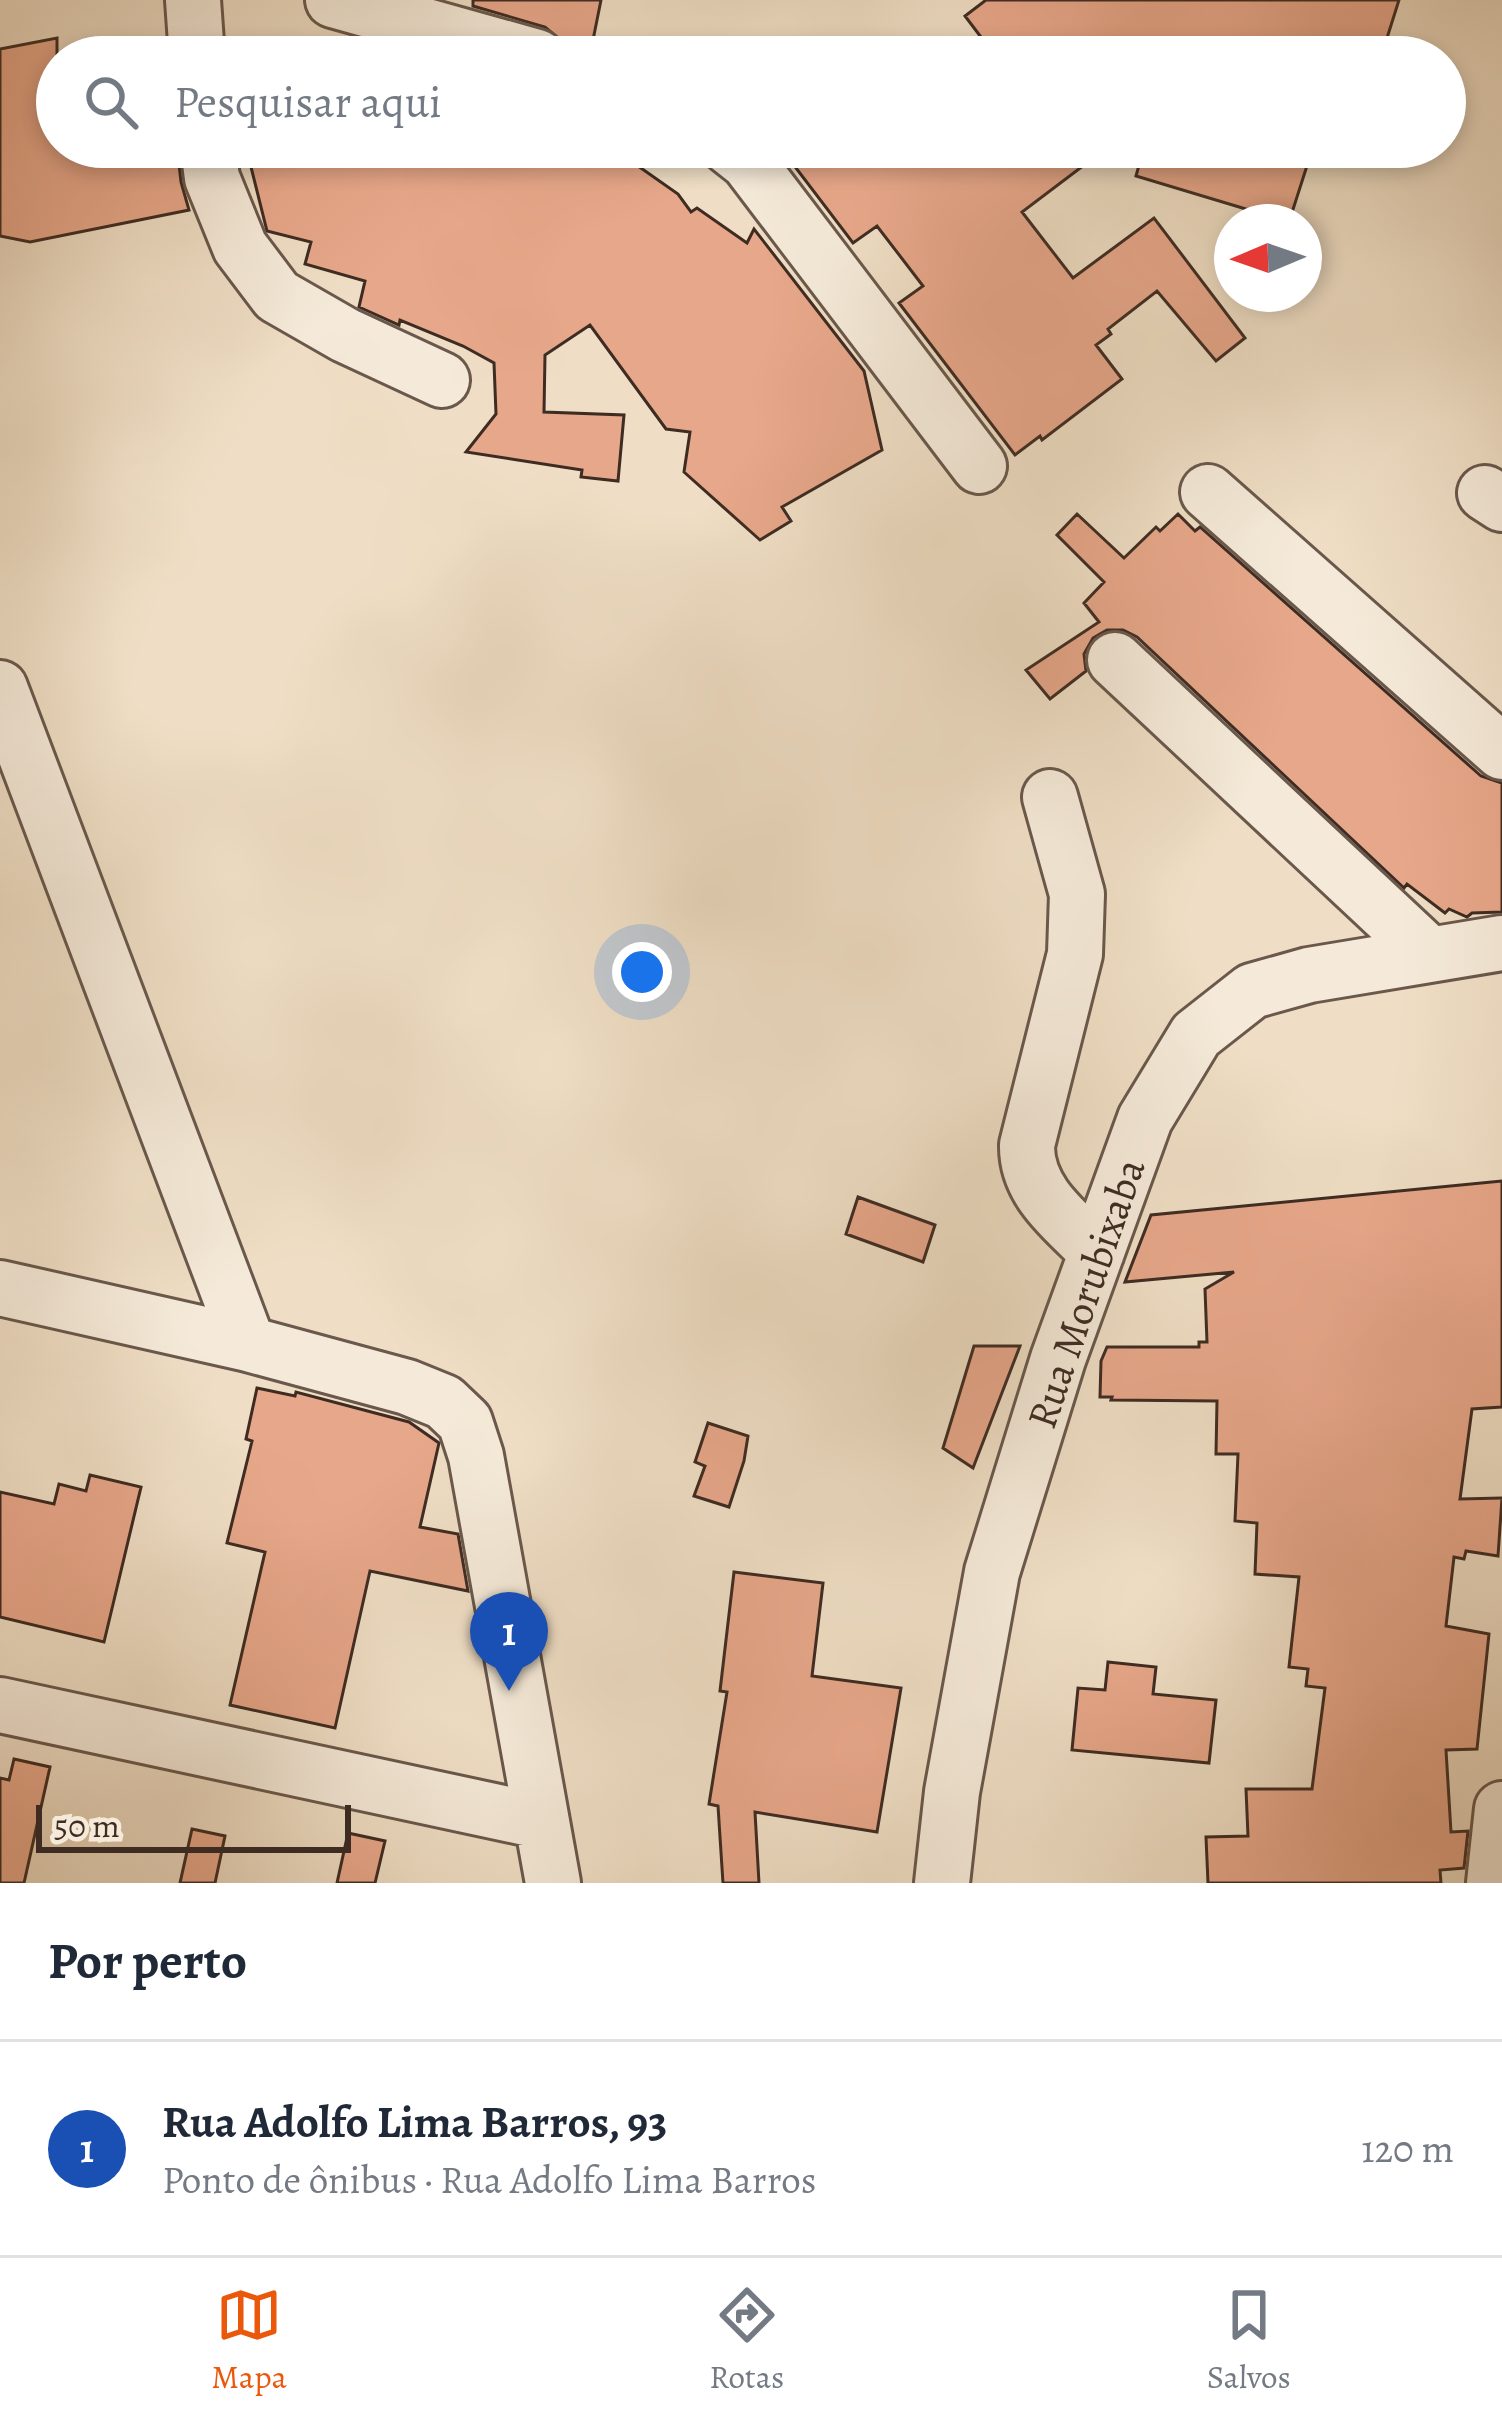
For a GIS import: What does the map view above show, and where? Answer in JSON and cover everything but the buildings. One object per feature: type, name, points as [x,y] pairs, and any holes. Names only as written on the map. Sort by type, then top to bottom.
[{"type":"street","points":[[193,0],[195,36]]},
{"type":"street","points":[[333,0],[462,36]]},
{"type":"street","points":[[211,168],[240,247],[277,296],[345,335],[442,380]]},
{"type":"street","points":[[753,168],[979,466]]},
{"type":"street","points":[[1208,492],[1502,752]]},
{"type":"street","points":[[1115,660],[1430,955]]},
{"type":"street","points":[[0,688],[248,1344]]},
{"type":"street","points":[[1050,797],[1077,894],[1075,954],[1027,1145],[1027,1165],[1042,1196],[1097,1252]]},
{"type":"street","name":"Rua Morubixaba","points":[[942,1883],[952,1792],[992,1572],[1058,1359],[1145,1119],[1196,1035],[1252,992],[1310,975],[1502,943]]},
{"type":"street","points":[[0,1288],[248,1344],[407,1387],[444,1402],[465,1422],[476,1456],[553,1883]]},
{"type":"street","points":[[0,1705],[540,1821]]},
{"type":"street","points":[[1494,1883],[1502,1809]]},
{"type":"place","name":"Rua Adolfo Lima Barros, 93","points":[[509,1691]]}]
